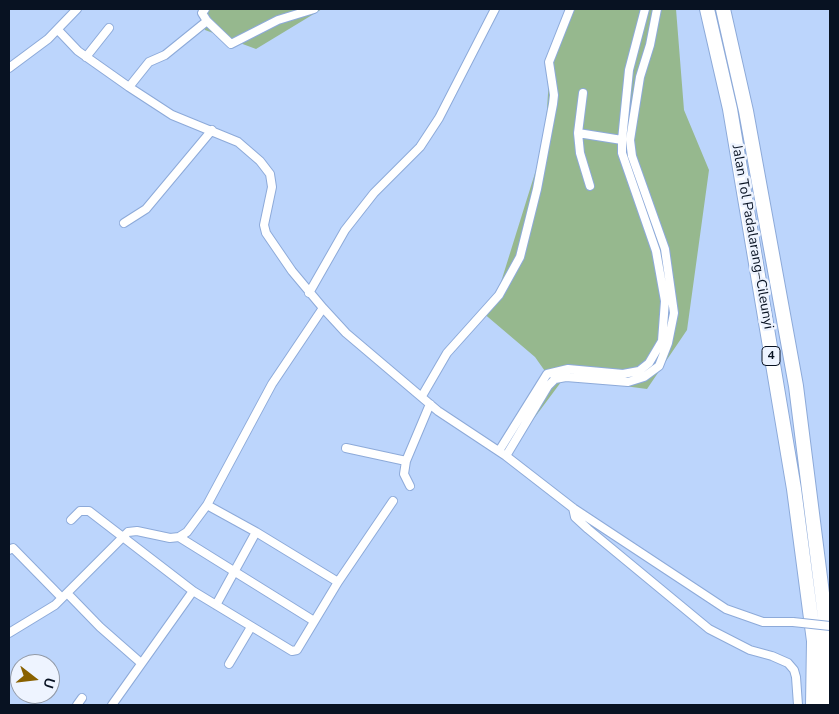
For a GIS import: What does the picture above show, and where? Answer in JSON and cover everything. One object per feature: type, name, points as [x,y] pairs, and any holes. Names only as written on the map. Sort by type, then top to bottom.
[{"type":"highway","name":"Jalan Tol Padalarang–Cileunyi","points":[[707,9],[730,109],[794,489],[814,641],[813,705]]},
{"type":"highway","name":"Jalan Tol Padalarang–Cileunyi","points":[[723,9],[746,111],[796,386],[829,635]]},
{"type":"highway","name":"4","points":[[825,705],[829,635]]},
{"type":"street","points":[[9,68],[58,30],[77,9]]},
{"type":"street","points":[[205,9],[202,13],[207,21],[229,44],[233,44],[278,20],[314,9]]},
{"type":"street","points":[[309,293],[346,230],[374,193],[420,147],[439,118],[495,9]]},
{"type":"street","points":[[422,396],[446,353],[499,295],[520,257],[535,197],[553,104],[554,94],[549,62],[570,9]]},
{"type":"street","points":[[499,451],[552,372],[568,369],[623,374],[639,371],[649,363],[662,341],[665,301],[656,251],[622,153],[630,70],[645,9]]},
{"type":"street","points":[[506,456],[544,384],[566,377],[628,382],[644,377],[659,366],[668,343],[674,313],[665,249],[632,156],[629,131],[657,9]]},
{"type":"street","points":[[129,87],[149,62],[165,56],[207,21]]},
{"type":"street","points":[[86,56],[109,28]]},
{"type":"street","points":[[58,30],[67,42],[129,87],[172,114],[238,142],[256,157],[270,174],[272,187],[264,224],[266,233],[309,293],[346,333],[430,404],[506,456],[573,508],[726,609],[763,622],[793,622],[829,635]]},
{"type":"street","points":[[583,93],[578,134],[580,153],[590,186]]},
{"type":"street","points":[[124,223],[146,209],[212,130]]},
{"type":"street","points":[[578,134],[622,140]]},
{"type":"street","points":[[9,633],[55,605],[128,532],[137,531],[170,538],[179,537],[195,523],[207,505],[272,384],[323,308]]},
{"type":"street","points":[[410,486],[404,474],[406,461],[430,404]]},
{"type":"street","points":[[346,448],[406,461]]},
{"type":"street","points":[[71,520],[80,511],[89,511],[193,591],[294,651],[393,501]]},
{"type":"street","points":[[207,505],[256,532],[338,582]]},
{"type":"street","points":[[573,508],[575,517],[588,529],[709,628],[750,650],[788,663],[794,670],[796,678],[798,705]]},
{"type":"street","points":[[216,605],[256,532]]},
{"type":"street","points":[[179,537],[314,621]]},
{"type":"street","points":[[9,550],[13,548],[141,663]]},
{"type":"street","points":[[112,705],[193,591]]},
{"type":"street","points":[[229,664],[251,627]]},
{"type":"street","points":[[77,705],[82,698]]},
{"type":"green space","points":[[198,9],[322,9],[256,49],[205,30]]},
{"type":"green space","points":[[571,9],[676,9],[684,110],[709,170],[687,330],[647,389],[564,378],[506,456],[499,451],[547,374],[535,357],[482,312],[496,298],[545,141],[550,62]]}]
